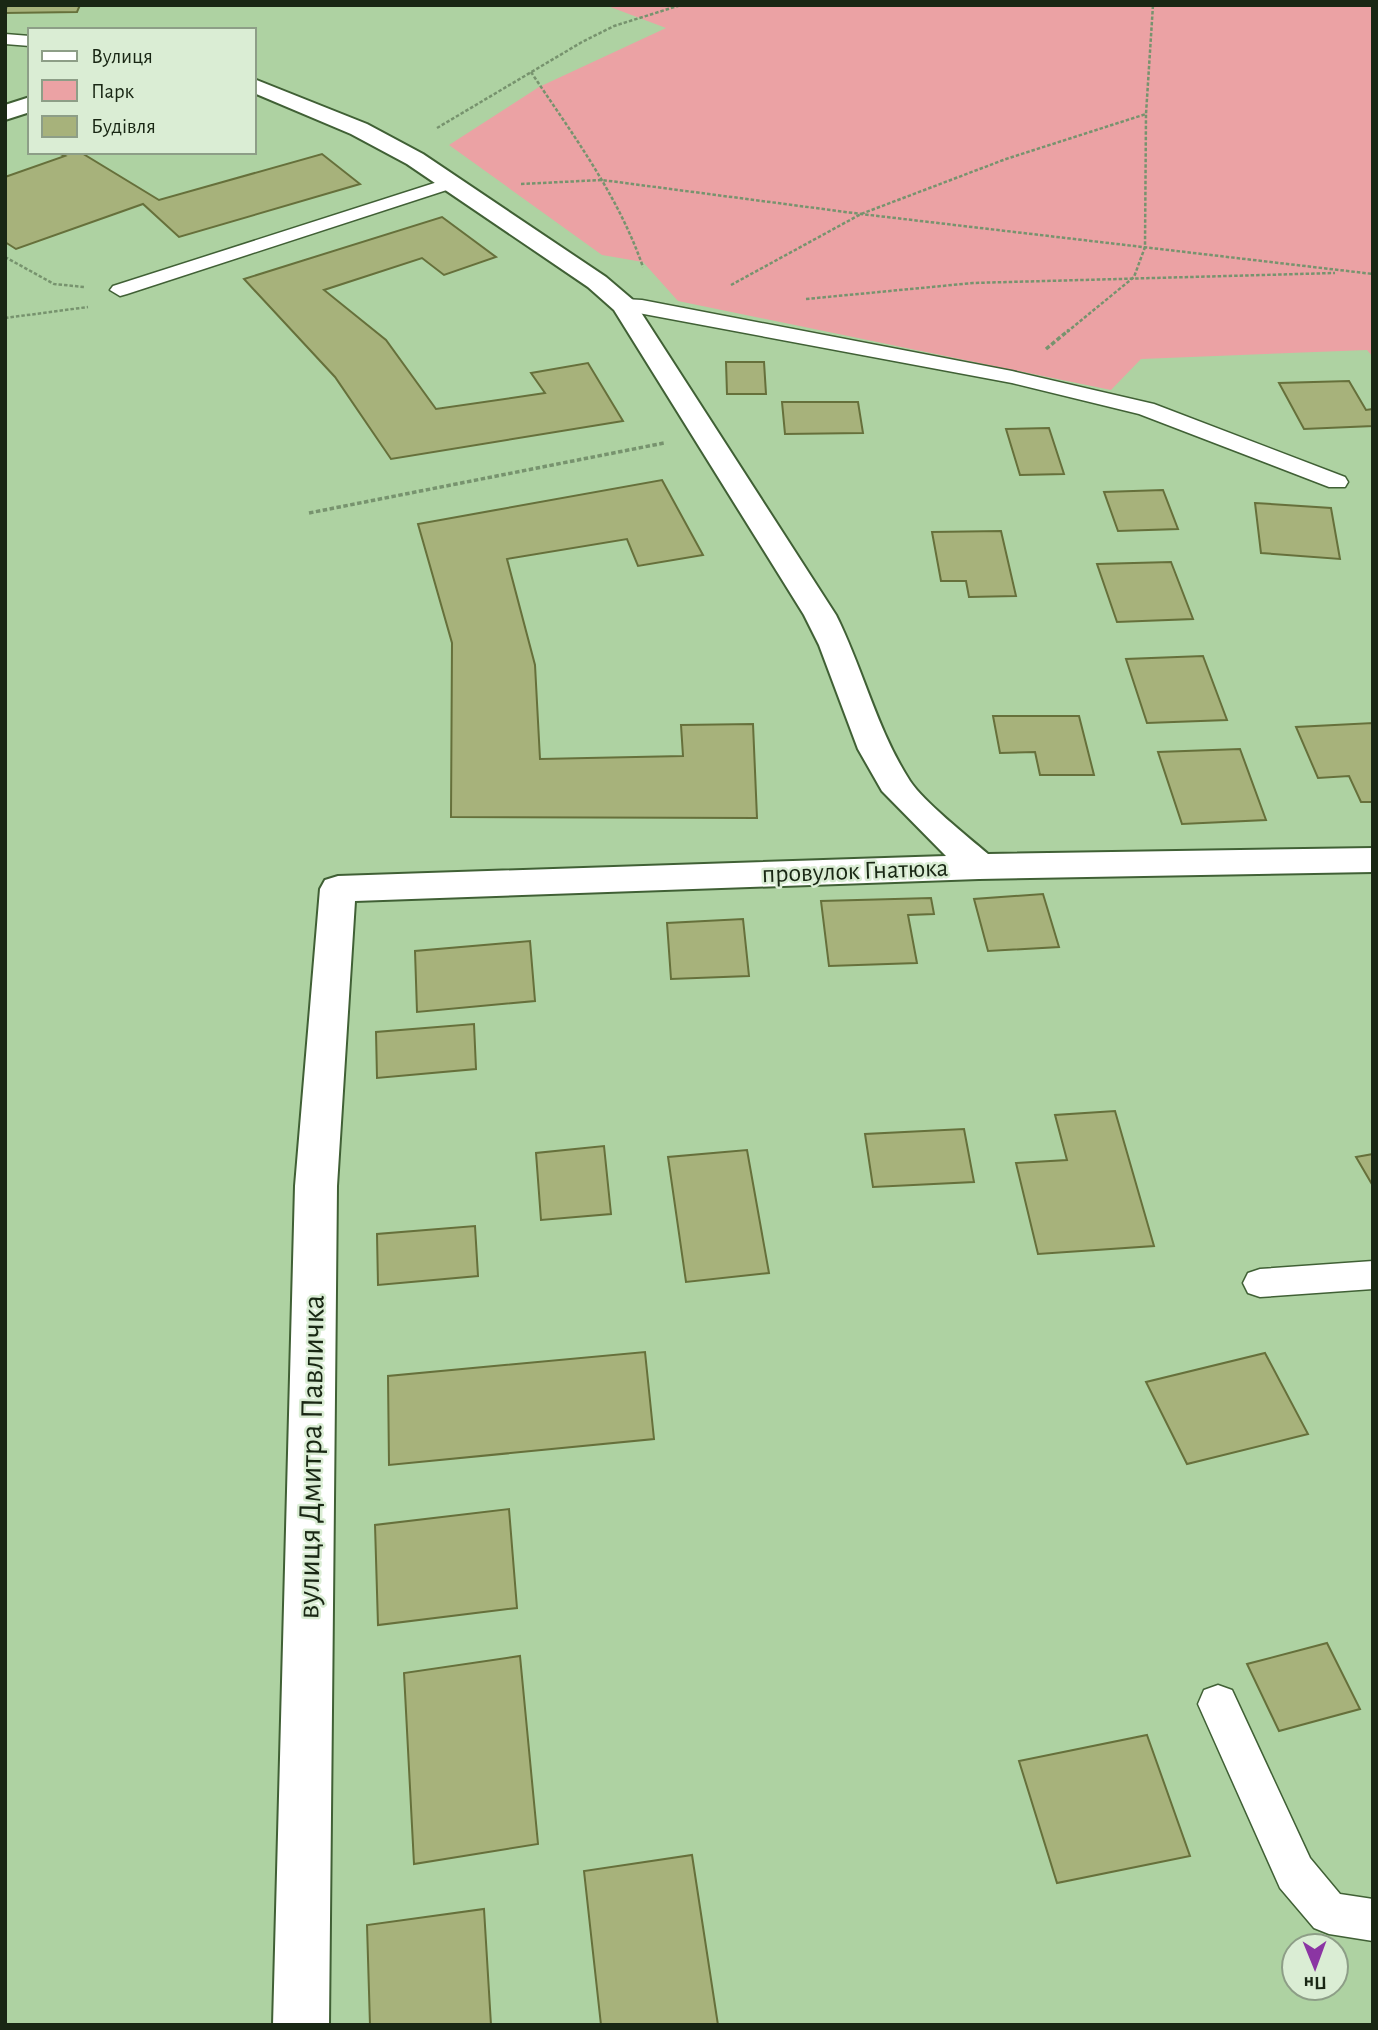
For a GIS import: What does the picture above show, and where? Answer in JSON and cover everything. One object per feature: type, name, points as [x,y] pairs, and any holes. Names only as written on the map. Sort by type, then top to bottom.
[{"type":"street","points":[[256,86],[322,112],[402,152],[633,305],[706,435],[820,615],[835,645],[875,749],[899,791],[979,867]]},
{"type":"street","points":[[5,113],[28,105]]},
{"type":"street","name":"провулок Гнатюка","points":[[338,890],[979,867],[1373,860]]},
{"type":"street","name":"вулиця Дмитра Павличка","points":[[301,2025],[316,1186],[338,890]]},
{"type":"lane","points":[[5,39],[28,41]]},
{"type":"lane","points":[[120,290],[454,186]]},
{"type":"lane","points":[[633,305],[1012,377],[1146,409],[1337,482]]},
{"type":"lane","points":[[1260,1283],[1373,1275]]},
{"type":"lane","points":[[1218,1704],[1295,1873],[1329,1913],[1373,1920]]},
{"type":"path","points":[[402,152],[531,72],[614,26],[681,5]]},
{"type":"path","points":[[1012,377],[1133,277],[1146,247],[1146,114],[1153,5]]},
{"type":"path","points":[[531,72],[602,180],[629,229],[646,281],[633,305]]},
{"type":"path","points":[[680,314],[861,214],[1006,159],[1146,114]]},
{"type":"path","points":[[454,186],[602,180],[1354,273]]},
{"type":"path","points":[[800,299],[973,283],[1133,277],[1373,274]]},
{"type":"path","points":[[309,513],[706,435]]},
{"type":"green space","points":[[605,5],[1373,5],[1373,357],[1367,350],[1141,359],[1111,390],[678,301],[643,262],[602,255],[449,145],[539,87],[666,28]]},
{"type":"building","points":[[7,5],[80,5],[77,12],[5,13]]},
{"type":"building","points":[[60,154],[83,154],[159,200],[322,154],[360,184],[179,237],[143,204],[16,249],[5,242],[5,177],[65,156]]},
{"type":"building","points":[[442,217],[496,257],[444,275],[422,258],[324,290],[386,340],[436,409],[545,393],[531,373],[588,363],[623,421],[391,459],[335,377],[244,279]]},
{"type":"building","points":[[726,362],[764,362],[766,394],[727,394]]},
{"type":"building","points":[[1349,381],[1366,410],[1373,409],[1373,426],[1304,429],[1279,383]]},
{"type":"building","points":[[782,402],[858,402],[863,433],[785,434]]},
{"type":"building","points":[[1049,428],[1064,474],[1020,475],[1006,429]]},
{"type":"building","points":[[662,480],[703,555],[638,566],[627,539],[507,559],[535,665],[540,759],[683,756],[681,725],[753,724],[757,818],[451,817],[452,643],[418,524]]},
{"type":"building","points":[[1163,490],[1178,529],[1118,531],[1104,492]]},
{"type":"building","points":[[1255,503],[1331,508],[1340,559],[1261,553]]},
{"type":"building","points":[[1001,531],[1016,596],[969,597],[966,581],[941,581],[932,532]]},
{"type":"building","points":[[1171,562],[1193,619],[1117,622],[1097,564]]},
{"type":"building","points":[[1203,656],[1227,720],[1147,723],[1126,659]]},
{"type":"building","points":[[993,716],[1079,716],[1094,775],[1040,775],[1035,752],[1000,753]]},
{"type":"building","points":[[1373,723],[1373,802],[1361,802],[1349,776],[1318,778],[1296,727]]},
{"type":"building","points":[[1240,749],[1266,820],[1182,824],[1158,752]]},
{"type":"building","points":[[1043,894],[1059,947],[988,951],[974,899]]},
{"type":"building","points":[[931,898],[934,914],[908,915],[917,963],[829,966],[821,901]]},
{"type":"building","points":[[743,919],[749,976],[671,979],[667,923]]},
{"type":"building","points":[[530,941],[535,1001],[417,1012],[415,951]]},
{"type":"building","points":[[474,1024],[476,1069],[377,1078],[376,1032]]},
{"type":"building","points":[[1115,1111],[1154,1246],[1038,1254],[1016,1163],[1067,1160],[1055,1115]]},
{"type":"building","points":[[964,1129],[974,1182],[873,1187],[865,1134]]},
{"type":"building","points":[[604,1146],[611,1214],[541,1220],[536,1153]]},
{"type":"building","points":[[747,1150],[769,1273],[686,1282],[668,1157]]},
{"type":"building","points":[[1373,1154],[1373,1186],[1356,1157]]},
{"type":"building","points":[[475,1226],[478,1276],[378,1285],[377,1234]]},
{"type":"building","points":[[645,1352],[654,1439],[389,1465],[388,1376]]},
{"type":"building","points":[[1265,1353],[1308,1434],[1187,1464],[1146,1382]]},
{"type":"building","points":[[509,1509],[517,1608],[378,1625],[375,1525]]},
{"type":"building","points":[[1327,1643],[1360,1709],[1279,1731],[1247,1664]]},
{"type":"building","points":[[520,1656],[538,1844],[414,1864],[404,1673]]},
{"type":"building","points":[[1147,1735],[1190,1856],[1057,1883],[1019,1761]]},
{"type":"building","points":[[692,1855],[718,2025],[601,2025],[584,1871]]},
{"type":"building","points":[[484,1909],[491,2025],[370,2025],[367,1925]]}]
